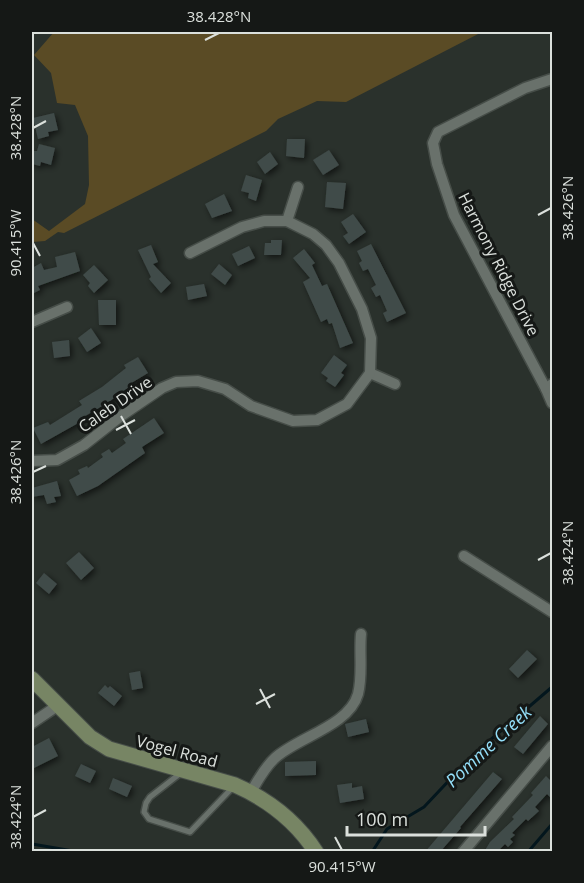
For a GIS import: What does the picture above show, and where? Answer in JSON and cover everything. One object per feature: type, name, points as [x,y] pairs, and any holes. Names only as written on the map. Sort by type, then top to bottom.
[{"type":"street","name":"Harmony Ridge Drive","points":[[552,80],[525,88],[438,132],[433,143],[436,164],[454,215],[549,387],[552,403]]},
{"type":"street","points":[[287,221],[298,187]]},
{"type":"street","points":[[190,253],[242,227],[264,221],[287,221],[314,234],[326,245],[339,263],[362,309],[371,338],[370,373],[394,384]]},
{"type":"street","points":[[32,322],[67,307]]},
{"type":"street","name":"Caleb Drive","points":[[32,460],[57,460],[84,445],[162,388],[176,382],[198,381],[225,390],[250,406],[293,421],[317,420],[347,404],[370,373]]},
{"type":"street","points":[[464,556],[552,612]]},
{"type":"street","points":[[251,792],[261,774],[275,758],[338,719],[353,706],[358,694],[360,679],[361,634]]},
{"type":"street","name":"Vogel Road","points":[[32,679],[90,737],[109,749],[235,785],[251,792],[285,815],[316,852]]},
{"type":"street","points":[[32,723],[57,706]]},
{"type":"street","points":[[463,852],[552,746]]},
{"type":"lane","points":[[183,771],[146,803],[144,812],[150,819],[190,832],[235,785]]},
{"type":"shaded area","points":[[54,32],[482,32],[346,102],[317,101],[278,119],[266,131],[64,233],[58,232],[45,241],[32,242],[32,219],[49,231],[85,204],[89,185],[88,136],[75,105],[57,103],[51,73],[34,55]]},
{"type":"building","points":[[54,113],[58,130],[48,132],[49,136],[38,139],[33,118]]},
{"type":"building","points":[[287,139],[305,139],[304,158],[286,156]]},
{"type":"building","points":[[39,144],[55,148],[51,165],[41,162],[40,166],[32,164],[34,151],[37,151]]},
{"type":"building","points":[[329,150],[339,165],[323,175],[313,160]]},
{"type":"building","points":[[270,152],[278,164],[265,174],[257,162]]},
{"type":"building","points":[[246,175],[262,180],[256,201],[248,198],[249,193],[241,191]]},
{"type":"building","points":[[327,182],[346,183],[343,209],[325,207]]},
{"type":"building","points":[[224,194],[232,211],[212,218],[205,204]]},
{"type":"building","points":[[353,214],[366,232],[349,244],[343,236],[348,233],[341,222]]},
{"type":"building","points":[[271,240],[282,240],[281,255],[264,255],[265,243],[271,243]]},
{"type":"building","points":[[371,244],[406,313],[387,322],[383,313],[387,311],[380,295],[376,297],[371,288],[376,285],[368,269],[363,271],[359,263],[362,261],[357,251]]},
{"type":"building","points":[[151,245],[158,262],[153,264],[171,283],[161,293],[149,279],[151,277],[138,250]]},
{"type":"building","points":[[249,246],[255,258],[238,266],[232,254]]},
{"type":"building","points":[[304,249],[315,263],[312,265],[322,286],[327,284],[353,343],[340,348],[332,323],[329,324],[327,319],[321,322],[303,282],[310,278],[293,258]]},
{"type":"building","points":[[75,252],[80,271],[38,286],[40,290],[32,294],[32,268],[41,263],[44,270],[57,267],[55,257]]},
{"type":"building","points":[[219,264],[232,275],[225,285],[211,274]]},
{"type":"building","points":[[94,265],[108,280],[94,293],[88,286],[90,283],[83,275]]},
{"type":"building","points":[[204,284],[207,296],[188,300],[186,287]]},
{"type":"building","points":[[98,300],[116,300],[116,325],[99,325]]},
{"type":"building","points":[[91,328],[101,343],[87,352],[78,338]]},
{"type":"building","points":[[69,340],[70,356],[54,358],[52,342]]},
{"type":"building","points":[[334,355],[347,365],[341,373],[344,375],[335,387],[326,381],[328,378],[321,373]]},
{"type":"building","points":[[138,357],[148,373],[128,385],[129,387],[106,404],[80,419],[82,421],[41,444],[33,428],[48,422],[50,425],[82,405],[79,401],[102,387],[126,368],[124,365]]},
{"type":"building","points":[[154,418],[164,433],[142,447],[145,453],[98,486],[77,496],[69,480],[80,474],[78,470],[87,466],[88,468],[103,457],[101,454],[109,449],[112,453],[126,443],[123,439]]},
{"type":"building","points":[[57,481],[61,496],[54,497],[56,502],[47,504],[44,495],[32,497],[32,488]]},
{"type":"building","points":[[79,552],[94,568],[81,580],[66,563]]},
{"type":"building","points":[[44,573],[57,584],[49,594],[36,583]]},
{"type":"building","points":[[527,650],[537,659],[518,678],[509,669]]},
{"type":"building","points":[[140,671],[143,688],[132,690],[129,673]]},
{"type":"building","points":[[105,685],[108,688],[110,686],[122,696],[114,706],[98,693]]},
{"type":"building","points":[[540,716],[548,724],[523,754],[514,747]]},
{"type":"building","points":[[366,719],[369,732],[348,737],[345,724]]},
{"type":"building","points":[[49,738],[58,756],[32,769],[32,747]]},
{"type":"building","points":[[316,761],[316,775],[285,776],[285,762]]},
{"type":"building","points":[[81,764],[96,771],[90,783],[75,776]]},
{"type":"building","points":[[493,772],[502,779],[461,828],[440,852],[425,852]]},
{"type":"building","points":[[546,776],[552,782],[552,799],[547,794],[535,807],[539,811],[528,821],[526,819],[512,833],[515,835],[510,839],[513,842],[508,847],[505,844],[497,852],[484,852],[490,842],[514,819],[512,817],[533,795],[531,793]]},
{"type":"building","points":[[113,778],[132,786],[127,797],[109,789]]},
{"type":"building","points":[[352,783],[352,788],[362,786],[364,799],[340,803],[337,785]]},
{"type":"waterway","name":"Pomme Creek","points":[[372,852],[387,829],[424,807],[474,754],[552,687]]},
{"type":"waterway","points":[[528,852],[552,824]]},
{"type":"waterway","name":"Pomme Creek","points":[[32,844],[79,852]]}]
